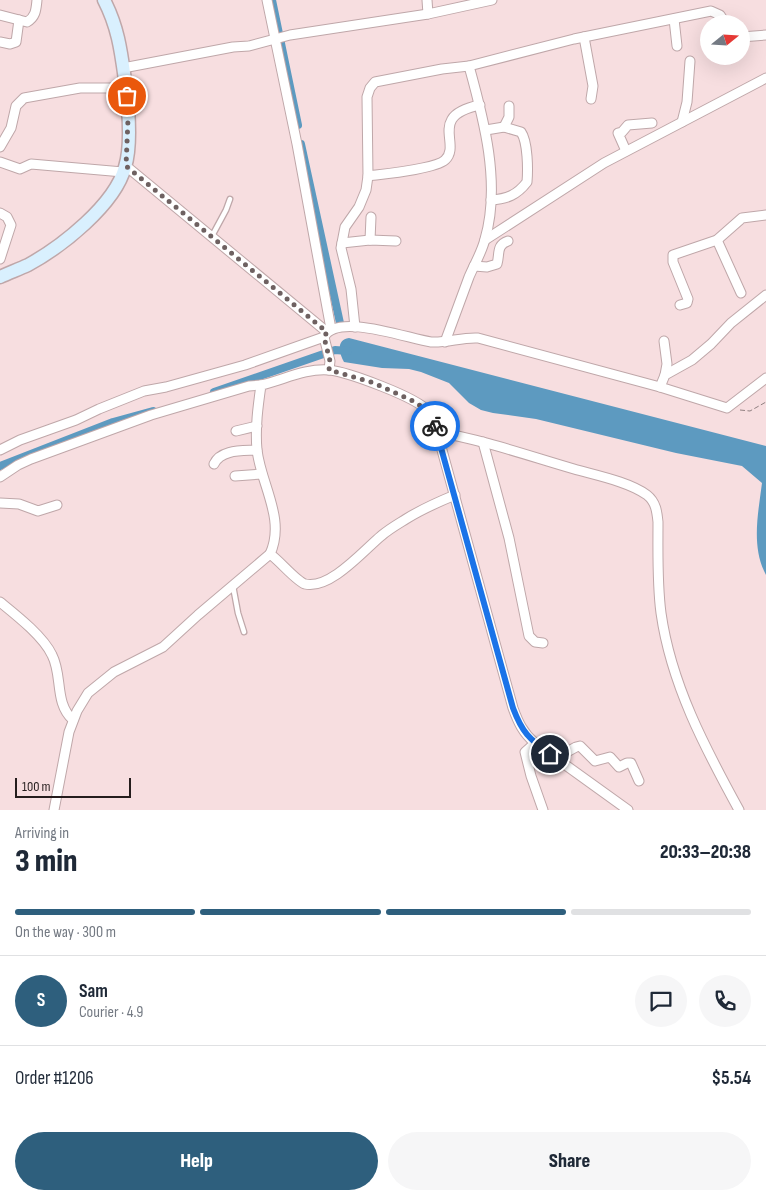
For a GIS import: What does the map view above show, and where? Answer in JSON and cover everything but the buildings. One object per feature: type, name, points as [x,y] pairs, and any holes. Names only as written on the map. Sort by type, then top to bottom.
[{"type":"main road","points":[[0,277],[28,265],[82,227],[112,192],[125,169],[128,119],[124,68],[121,44],[104,0]]},
{"type":"street","points":[[0,15],[27,22],[35,14],[37,0]]},
{"type":"street","points":[[267,0],[297,144],[330,365]]},
{"type":"street","points":[[427,0],[428,14]]},
{"type":"street","points":[[124,68],[234,47],[249,46],[290,35],[428,14],[492,0]]},
{"type":"street","points":[[355,327],[350,289],[342,255],[342,243],[345,227],[365,197],[368,176],[368,97],[372,84],[442,69],[469,66],[584,37],[711,11],[720,15]]},
{"type":"street","points":[[674,19],[677,46]]},
{"type":"street","points":[[0,42],[10,44],[16,42],[18,20]]},
{"type":"street","points":[[750,36],[766,35]]},
{"type":"street","points":[[584,37],[593,86],[591,99]]},
{"type":"street","points":[[682,122],[687,102],[690,60]]},
{"type":"street","points":[[445,342],[485,240],[491,200],[490,161],[486,130],[469,66]]},
{"type":"street","points":[[485,240],[591,171],[766,78]]},
{"type":"street","points":[[0,147],[12,128],[16,106],[20,100],[80,88],[110,88]]},
{"type":"street","points":[[368,176],[431,166],[442,162],[448,155],[450,139],[448,127],[451,120],[466,109],[480,105]]},
{"type":"street","points":[[504,127],[509,117],[509,106]]},
{"type":"street","points":[[626,152],[614,134],[622,132],[628,126],[652,122]]},
{"type":"street","points":[[486,130],[504,127],[521,132],[524,138],[526,182],[516,194],[506,199],[491,200]]},
{"type":"street","points":[[0,162],[20,169],[31,164],[125,169],[211,237],[327,336]]},
{"type":"street","points":[[0,213],[9,220],[11,225],[0,259]]},
{"type":"street","points":[[680,305],[687,303],[688,298],[672,256],[717,240],[742,218],[766,215]]},
{"type":"street","points":[[370,240],[371,217]]},
{"type":"street","points":[[342,243],[370,240],[396,241]]},
{"type":"street","points":[[717,240],[741,293]]},
{"type":"street","points":[[474,266],[486,267],[497,264],[499,247],[503,242],[508,241]]},
{"type":"street","points":[[665,374],[692,360],[766,295]]},
{"type":"street","points":[[0,450],[20,440],[76,420],[99,408],[144,391],[166,387],[245,365],[355,327],[369,328],[420,340],[445,342],[464,338],[478,338],[727,408],[766,378]]},
{"type":"street","points":[[660,388],[667,364],[664,340]]},
{"type":"street","points":[[0,477],[31,459],[151,416],[249,386],[309,372],[330,365],[411,400],[427,410],[437,432],[513,708],[520,726],[535,743],[628,810]]},
{"type":"street","points":[[54,810],[73,720],[85,698],[94,687],[114,672],[163,647],[270,554],[274,546],[276,525],[257,450],[261,384]]},
{"type":"street","points":[[236,431],[257,426]]},
{"type":"street","points":[[437,432],[471,438],[619,482],[647,495],[652,501],[657,509],[661,613],[670,655],[677,679],[694,721],[739,810]]},
{"type":"street","points":[[483,442],[508,538],[529,636],[535,642],[543,643]]},
{"type":"street","points":[[214,464],[217,458],[226,454],[257,450]]},
{"type":"street","points":[[234,476],[262,474]]},
{"type":"street","points":[[270,554],[298,580],[306,584],[319,583],[343,569],[384,534],[409,517],[424,508],[455,495]]},
{"type":"street","points":[[0,503],[19,504],[38,511],[57,505]]},
{"type":"street","points":[[0,602],[40,638],[48,649],[57,667],[63,709],[73,720]]},
{"type":"street","points":[[526,735],[525,752],[543,810]]},
{"type":"street","points":[[525,752],[535,743]]},
{"type":"street","points":[[556,758],[576,746],[580,746],[595,761],[610,757],[619,767],[631,763],[639,781]]},
{"type":"lane","points":[[211,237],[230,199]]},
{"type":"lane","points":[[233,586],[244,632]]},
{"type":"path","points":[[727,408],[750,411],[766,402]]},
{"type":"water","points":[[349,338],[766,446],[766,575],[758,553],[757,542],[762,483],[742,466],[676,453],[536,419],[481,410],[469,403],[449,383],[421,372],[344,362],[340,351],[340,344]]},
{"type":"waterway","points":[[272,0],[298,125]]},
{"type":"waterway","points":[[301,144],[340,323]]},
{"type":"waterway","points":[[214,392],[335,350],[348,351]]},
{"type":"waterway","points":[[0,466],[113,422],[153,411]]},
{"type":"way so far","points":[[127,96],[128,149],[126,166],[327,332],[324,337],[330,361],[329,370],[374,383],[411,400],[427,410],[435,426]]},
{"type":"route","points":[[435,426],[513,708],[520,726],[526,735],[550,754]]}]
